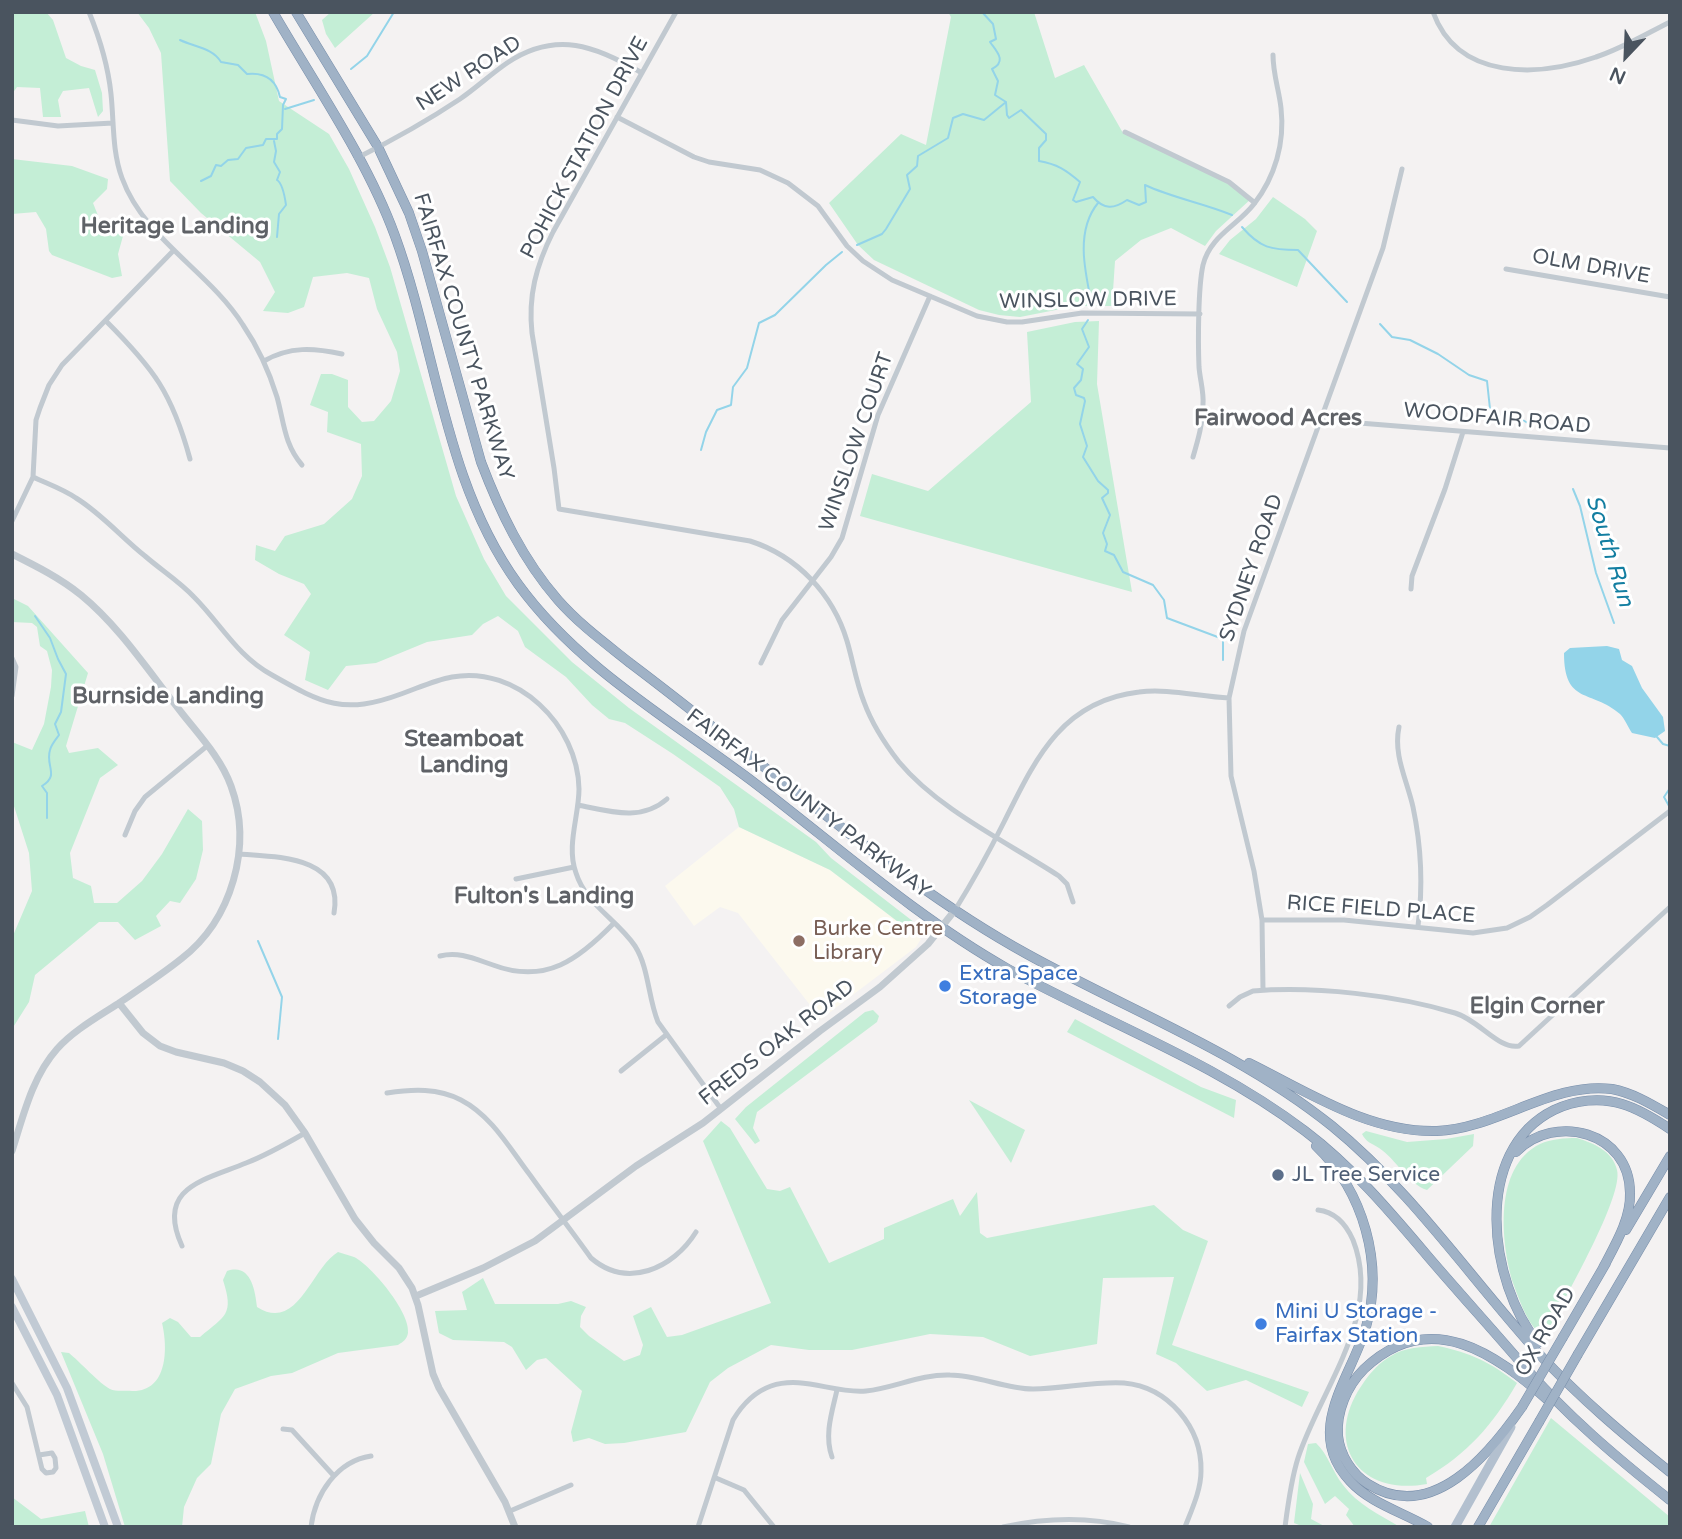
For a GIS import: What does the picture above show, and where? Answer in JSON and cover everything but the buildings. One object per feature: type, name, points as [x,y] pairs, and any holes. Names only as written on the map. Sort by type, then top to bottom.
[{"type":"highway","name":"FAIRFAX COUNTY PARKWAY","points":[[273,12],[357,158],[392,229],[412,285],[458,460],[469,495],[487,534],[517,582],[568,642],[614,680],[747,777],[942,927],[1026,978],[1249,1093],[1304,1130],[1385,1204],[1525,1368],[1563,1408],[1627,1466],[1670,1500]]},
{"type":"highway","name":"FAIRFAX COUNTY PARKWAY","points":[[296,12],[378,147],[409,213],[481,462],[492,491],[518,544],[560,603],[597,637],[955,910],[1032,957],[1206,1044],[1275,1084],[1358,1148],[1420,1214],[1538,1352],[1603,1417],[1670,1472]]},
{"type":"highway","points":[[1206,1044],[1355,1116],[1413,1131],[1456,1129],[1578,1090],[1610,1089],[1670,1106]]},
{"type":"highway","points":[[1249,1093],[1323,1153],[1345,1182],[1362,1217],[1370,1250],[1372,1297],[1362,1341],[1332,1409],[1330,1438],[1338,1464],[1349,1480],[1369,1496],[1428,1527]]},
{"type":"highway","points":[[1639,1098],[1670,1115]]},
{"type":"highway","points":[[1603,1417],[1535,1340],[1513,1304],[1501,1266],[1497,1224],[1499,1197],[1508,1162],[1520,1139],[1538,1120],[1564,1105],[1606,1101],[1622,1104],[1670,1129]]},
{"type":"highway","points":[[1508,1162],[1527,1142],[1544,1134],[1563,1130],[1587,1133],[1613,1149],[1627,1173],[1630,1200],[1623,1225],[1604,1268]]},
{"type":"highway","name":"OX ROAD","points":[[1522,1407],[1670,1156]]},
{"type":"highway","name":"OX ROAD","points":[[1478,1527],[1670,1197]]},
{"type":"highway","points":[[1522,1407],[1497,1442],[1472,1468],[1441,1487],[1421,1494],[1392,1494],[1369,1485],[1351,1468],[1340,1445],[1339,1421],[1343,1403],[1359,1374],[1391,1350],[1418,1341],[1440,1340],[1471,1346],[1503,1363],[1627,1466]]},
{"type":"highway","points":[[1394,1510],[1416,1527]]},
{"type":"main road","points":[[12,1279],[67,1388],[118,1527]]},
{"type":"main road","points":[[12,1307],[57,1395],[105,1527]]},
{"type":"main road","name":"OX ROAD","points":[[1455,1527],[1522,1407]]},
{"type":"street","points":[[89,12],[107,64],[117,161],[129,194],[145,219],[228,304],[243,324],[264,361],[289,446],[302,465]]},
{"type":"street","name":"POHICK STATION DRIVE","points":[[676,12],[542,253],[532,289],[532,333],[559,509],[750,541],[789,559],[813,582]]},
{"type":"street","points":[[1433,12],[1446,37],[1463,53],[1483,65],[1505,69],[1576,64],[1607,53],[1670,22]]},
{"type":"street","name":"NEW ROAD","points":[[357,158],[416,127],[510,61],[537,48],[569,44],[590,47],[613,56],[642,73]]},
{"type":"street","points":[[1193,457],[1203,410],[1199,364],[1202,272],[1208,252],[1216,240],[1255,203],[1274,169],[1282,139],[1273,55]]},
{"type":"street","name":"WINSLOW DRIVE","points":[[617,117],[694,158],[760,170],[788,183],[818,206],[847,246],[863,261],[892,280],[977,316],[1007,322],[1035,321],[1082,313],[1182,316],[1200,314]]},
{"type":"street","points":[[12,120],[58,126],[113,123]]},
{"type":"street","points":[[1125,132],[1229,183],[1255,203]]},
{"type":"street","name":"SYDNEY ROAD","points":[[1264,990],[1262,920],[1254,871],[1231,776],[1229,698],[1244,631],[1383,248],[1402,169]]},
{"type":"street","points":[[12,521],[33,477],[36,420],[45,393],[62,365],[174,250]]},
{"type":"street","name":"OLM DRIVE","points":[[1506,269],[1670,297]]},
{"type":"street","name":"WINSLOW COURT","points":[[761,663],[782,620],[831,558],[842,538],[878,415],[930,296]]},
{"type":"street","points":[[106,321],[148,366],[165,391],[181,425],[190,459]]},
{"type":"street","points":[[264,361],[281,353],[300,349],[319,349],[342,355]]},
{"type":"street","name":"WOODFAIR ROAD","points":[[1321,420],[1670,449]]},
{"type":"street","points":[[1410,589],[1412,576],[1463,432]]},
{"type":"street","points":[[33,477],[79,499],[202,605],[237,648],[258,666],[285,683],[342,706],[365,705],[445,678],[465,675],[490,678],[518,690],[544,708],[567,740],[576,767],[578,805],[573,843],[574,867],[587,895],[640,954],[652,1007],[666,1035],[722,1109]]},
{"type":"street","points":[[12,554],[67,584],[93,606],[207,746],[232,787],[239,819],[240,854],[228,896],[210,929],[183,958],[67,1039],[50,1058],[37,1081],[12,1151]]},
{"type":"street","points":[[813,582],[827,598],[840,622],[865,706],[887,745],[911,775],[934,796],[1059,876],[1067,884],[1073,902]]},
{"type":"street","points":[[12,658],[16,667],[12,696]]},
{"type":"street","name":"FREDS OAK ROAD","points":[[416,1296],[509,1256],[563,1220],[636,1166],[722,1109],[880,987],[919,953],[955,910],[1041,752],[1060,729],[1082,711],[1107,700],[1138,692],[1229,698]]},
{"type":"street","points":[[1399,727],[1396,748],[1412,806],[1418,844],[1418,926]]},
{"type":"street","points":[[125,835],[135,811],[145,797],[207,746]]},
{"type":"street","points":[[578,805],[642,813],[657,808],[667,799]]},
{"type":"street","name":"RICE FIELD PLACE","points":[[1262,920],[1344,920],[1473,933],[1497,931],[1517,924],[1547,905],[1670,811]]},
{"type":"street","points":[[240,854],[291,859],[315,868],[331,885],[335,899],[334,913]]},
{"type":"street","points":[[516,879],[574,867]]},
{"type":"street","points":[[1229,1006],[1248,992],[1264,990],[1352,994],[1429,1007],[1471,1019],[1504,1045],[1519,1046],[1670,907]]},
{"type":"street","points":[[440,956],[451,953],[516,971],[541,971],[573,960],[590,948],[614,923]]},
{"type":"street","points":[[119,1003],[143,1033],[160,1046],[224,1063],[260,1082],[285,1105],[305,1133],[355,1219],[399,1268],[416,1296],[426,1347],[439,1388],[510,1511],[515,1527]]},
{"type":"street","points":[[621,1071],[666,1035]]},
{"type":"street","points":[[387,1093],[419,1090],[437,1092],[455,1097],[476,1109],[495,1129],[599,1265],[608,1270],[626,1274],[646,1272],[680,1252],[696,1233]]},
{"type":"street","points":[[182,1246],[174,1228],[174,1215],[180,1198],[188,1188],[207,1176],[259,1158],[305,1133]]},
{"type":"street","points":[[1285,1527],[1298,1459],[1354,1328],[1361,1290],[1360,1266],[1350,1234],[1336,1217],[1318,1210]]},
{"type":"street","points":[[698,1527],[733,1420],[740,1408],[755,1394],[790,1382],[837,1390],[868,1390],[948,1374],[1029,1389],[1117,1383],[1135,1385],[1168,1401],[1184,1418],[1196,1438],[1199,1451],[1200,1482],[1185,1527]]},
{"type":"street","points":[[12,1383],[27,1407],[39,1455]]},
{"type":"street","points":[[832,1457],[828,1432],[837,1390]]},
{"type":"street","points":[[284,1429],[292,1430],[334,1476]]},
{"type":"street","points":[[311,1527],[319,1496],[334,1476],[358,1458],[371,1456]]},
{"type":"street","points":[[716,1478],[744,1490],[774,1527]]},
{"type":"street","points":[[510,1511],[570,1485]]},
{"type":"street","points":[[1003,1527],[1056,1519],[1101,1521],[1129,1527]]},
{"type":"shaded area","points":[[739,827],[830,870],[921,939],[916,947],[821,1019],[738,913],[720,907],[694,926],[665,886]]},
{"type":"green space","points":[[12,12],[46,12],[53,20],[66,58],[95,70],[102,93],[103,111],[98,117],[89,88],[63,91],[58,100],[61,117],[43,117],[40,88],[17,87],[12,94]]},
{"type":"green space","points":[[137,12],[255,12],[266,41],[279,101],[329,134],[349,169],[375,227],[390,267],[456,496],[484,559],[506,596],[572,662],[629,708],[816,842],[831,858],[919,926],[919,931],[910,931],[830,870],[739,827],[734,809],[720,787],[625,723],[609,719],[566,677],[525,647],[518,631],[498,616],[483,624],[472,635],[427,642],[376,663],[346,666],[328,690],[305,680],[310,652],[284,635],[311,594],[304,584],[255,560],[256,545],[275,551],[285,536],[324,524],[352,499],[362,476],[361,444],[327,432],[328,412],[310,405],[321,374],[332,374],[348,380],[348,407],[362,422],[374,421],[391,401],[400,371],[397,352],[377,309],[369,278],[347,273],[313,277],[304,307],[288,313],[263,311],[275,292],[260,262],[201,213],[170,181],[161,53],[149,28]]},
{"type":"green space","points":[[331,12],[375,12],[335,48],[326,34],[322,20]]},
{"type":"green space","points":[[948,12],[1034,12],[1055,78],[1084,65],[1123,133],[1221,176],[1252,198],[1216,231],[1205,246],[1171,228],[1141,240],[1115,261],[1112,306],[1076,306],[1020,317],[999,315],[979,310],[874,260],[858,245],[829,203],[901,134],[926,145],[951,17]]},
{"type":"green space","points":[[12,159],[72,166],[108,179],[107,189],[93,203],[101,223],[116,228],[123,236],[118,254],[122,276],[112,278],[52,255],[46,229],[36,212],[12,214]]},
{"type":"green space","points":[[1273,197],[1305,219],[1317,231],[1297,287],[1219,254],[1230,240],[1256,219]]},
{"type":"green space","points":[[1099,321],[1097,384],[1132,592],[860,516],[872,474],[928,491],[1031,402],[1027,332],[1075,322]]},
{"type":"green space","points":[[12,598],[28,606],[88,673],[66,746],[69,753],[98,748],[118,765],[100,778],[70,853],[73,878],[91,886],[94,903],[117,903],[142,881],[162,854],[188,809],[202,821],[203,850],[196,879],[180,903],[170,901],[156,916],[161,926],[135,940],[118,922],[99,922],[35,975],[29,1002],[12,1029],[12,938],[32,891],[29,853],[12,800],[12,742],[32,750],[44,724],[52,670],[47,651],[40,646],[37,627],[32,623],[12,622]]},
{"type":"green space","points":[[873,1010],[879,1016],[877,1022],[757,1112],[753,1128],[760,1141],[755,1144],[735,1119],[746,1107],[865,1012]]},
{"type":"green space","points":[[1075,1019],[1201,1087],[1236,1100],[1234,1118],[1067,1032]]},
{"type":"green space","points":[[969,1100],[1025,1130],[1011,1163]]},
{"type":"green space","points":[[721,1121],[730,1128],[767,1189],[780,1191],[790,1187],[829,1263],[884,1239],[884,1228],[953,1199],[960,1216],[977,1192],[980,1233],[987,1238],[1154,1205],[1183,1230],[1208,1241],[1172,1345],[1309,1392],[1302,1407],[1246,1380],[1207,1391],[1176,1363],[1156,1354],[1174,1277],[1103,1278],[1097,1344],[1030,1356],[983,1337],[930,1334],[852,1350],[809,1350],[771,1345],[728,1368],[710,1382],[686,1432],[624,1443],[605,1444],[589,1438],[573,1442],[571,1432],[582,1391],[546,1358],[537,1360],[526,1370],[512,1347],[504,1342],[453,1340],[439,1333],[435,1311],[467,1310],[462,1292],[483,1278],[495,1304],[558,1304],[571,1301],[586,1307],[581,1316],[580,1327],[624,1361],[640,1355],[643,1345],[633,1316],[651,1307],[667,1337],[682,1335],[771,1303],[703,1141]]},
{"type":"green space","points":[[1366,1131],[1407,1142],[1474,1134],[1473,1146],[1427,1190],[1420,1187],[1385,1153],[1367,1141],[1362,1134]]},
{"type":"green space","points":[[1577,1138],[1596,1145],[1607,1153],[1615,1163],[1617,1183],[1603,1224],[1550,1327],[1542,1335],[1524,1312],[1513,1283],[1506,1248],[1504,1207],[1514,1170],[1525,1155],[1549,1141]]},
{"type":"green space","points":[[338,1252],[361,1262],[388,1290],[407,1324],[406,1339],[398,1345],[338,1353],[292,1373],[271,1376],[235,1389],[221,1414],[211,1464],[197,1478],[184,1507],[182,1527],[125,1527],[103,1454],[61,1352],[69,1353],[110,1389],[144,1389],[153,1384],[163,1367],[165,1344],[162,1323],[170,1318],[178,1322],[191,1337],[200,1337],[222,1319],[228,1301],[223,1280],[227,1271],[235,1269],[246,1274],[253,1285],[257,1307],[271,1313],[283,1312],[294,1305],[328,1260]]},
{"type":"green space","points":[[1438,1346],[1480,1359],[1517,1383],[1478,1437],[1454,1459],[1426,1478],[1427,1484],[1402,1486],[1381,1482],[1365,1473],[1353,1460],[1347,1443],[1346,1424],[1352,1404],[1366,1379],[1387,1358],[1408,1349]]},
{"type":"green space","points":[[1551,1418],[1670,1517],[1670,1527],[1489,1527]]},
{"type":"green space","points":[[1316,1443],[1339,1480],[1355,1498],[1400,1527],[1355,1527],[1346,1515],[1349,1509],[1335,1496],[1325,1504],[1304,1462],[1308,1444]]},
{"type":"green space","points":[[1300,1473],[1313,1504],[1311,1519],[1326,1527],[1304,1527],[1294,1523]]},
{"type":"green space","points":[[12,1497],[41,1519],[85,1511],[89,1527],[12,1527]]},
{"type":"water","points":[[1607,646],[1619,649],[1622,660],[1632,666],[1642,688],[1663,717],[1665,731],[1655,738],[1632,733],[1620,714],[1581,694],[1569,681],[1564,653],[1570,648]]},
{"type":"waterway","points":[[351,69],[367,56],[394,12]]},
{"type":"waterway","name":"South Run","points":[[982,12],[993,24],[996,39],[990,42],[1000,60],[992,69],[998,81],[995,95],[1006,102],[1009,118],[1021,110],[1046,134],[1046,140],[1039,148],[1039,161],[1061,168],[1080,182],[1073,200],[1076,202],[1093,197],[1109,207],[1127,200],[1139,205],[1146,202],[1145,185],[1232,215]]},
{"type":"waterway","points":[[180,40],[208,51],[221,62],[238,65],[247,74],[259,74],[269,78],[280,97],[286,99],[283,105],[282,129],[277,134],[277,139],[266,139],[263,145],[246,148],[238,159],[228,160],[221,166],[216,165],[211,176],[201,181]]},
{"type":"waterway","points":[[285,109],[314,100]]},
{"type":"waterway","points":[[857,245],[882,234],[886,229],[910,189],[907,175],[917,166],[918,156],[948,138],[953,118],[963,114],[984,120],[1006,102]]},
{"type":"waterway","points":[[274,141],[274,162],[280,172],[277,180],[282,187],[286,205],[279,214],[277,237]]},
{"type":"waterway","points":[[1092,305],[1085,266],[1084,239],[1086,226],[1098,203]]},
{"type":"waterway","name":"South Run","points":[[1242,227],[1261,244],[1298,250],[1347,302]]},
{"type":"waterway","points":[[701,450],[717,410],[731,405],[733,387],[747,368],[759,323],[775,315],[842,252]]},
{"type":"waterway","points":[[1088,320],[1082,329],[1089,347],[1077,364],[1083,369],[1081,380],[1074,388],[1076,395],[1085,401],[1080,424],[1087,446],[1083,457],[1098,481],[1108,490],[1102,498],[1110,515],[1103,533],[1107,544],[1105,551],[1114,555],[1123,572],[1153,585],[1164,600],[1167,618],[1223,639],[1223,660]]},
{"type":"waterway","name":"South Run","points":[[1380,324],[1392,337],[1410,340],[1438,354],[1469,375],[1487,381],[1490,409],[1495,419],[1506,422],[1521,419],[1533,426]]},
{"type":"waterway","name":"South Run","points":[[1573,489],[1580,506],[1596,573],[1614,623]]},
{"type":"waterway","points":[[35,616],[50,638],[66,674],[61,712],[55,724],[59,735],[51,746],[49,756],[51,774],[42,786],[47,793],[47,818]]},
{"type":"waterway","points":[[1657,737],[1663,744],[1670,746]]},
{"type":"waterway","points":[[1669,806],[1664,797],[1670,788]]},
{"type":"waterway","points":[[258,941],[282,997],[278,1039]]},
{"type":"place","name":"Burke Centre Library","points":[[799,941]]},
{"type":"place","name":"Extra Space Storage","points":[[945,986]]},
{"type":"place","name":"JL Tree Service","points":[[1278,1175]]},
{"type":"place","name":"Mini U Storage - Fairfax Station","points":[[1261,1324]]},
{"type":"district","name":"Heritage Landing","points":[[175,227]]},
{"type":"district","name":"Fairwood Acres","points":[[1278,419]]},
{"type":"district","name":"Burnside Landing","points":[[168,697]]},
{"type":"district","name":"Steamboat Landing","points":[[464,753]]},
{"type":"district","name":"Fulton's Landing","points":[[544,897]]},
{"type":"district","name":"Elgin Corner","points":[[1537,1007]]}]
